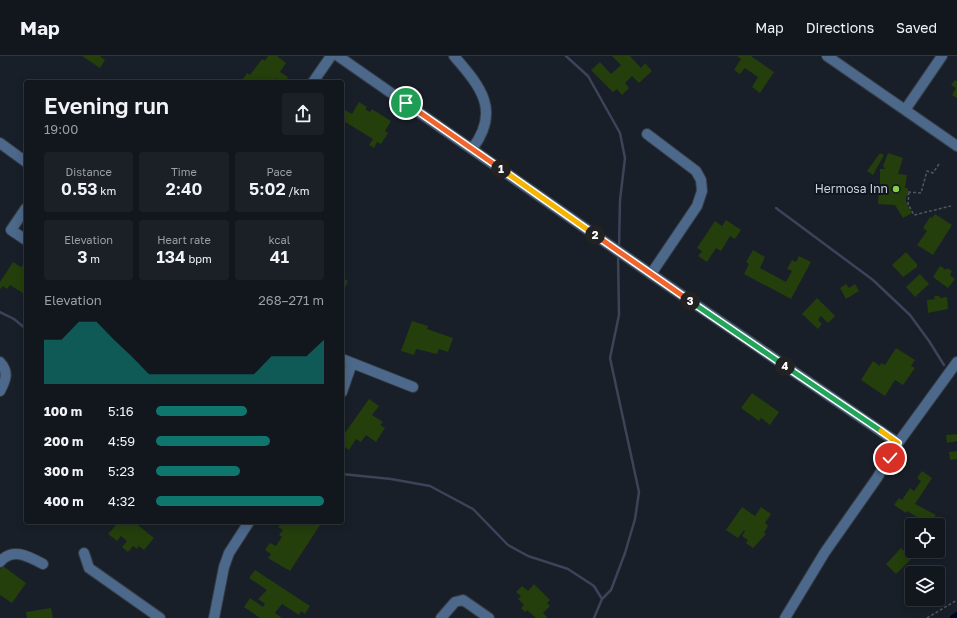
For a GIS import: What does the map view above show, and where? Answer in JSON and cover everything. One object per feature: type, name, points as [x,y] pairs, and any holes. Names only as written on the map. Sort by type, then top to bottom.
[{"type":"street","points":[[314,80],[331,56]]},
{"type":"street","points":[[338,56],[651,274],[898,443]]},
{"type":"street","points":[[454,56],[482,92],[486,104],[487,115],[485,125],[472,149]]},
{"type":"street","points":[[827,56],[957,146]]},
{"type":"street","points":[[905,110],[942,56]]},
{"type":"street","points":[[647,134],[696,171],[701,180],[702,191],[697,206],[651,274]]},
{"type":"street","points":[[0,143],[24,161]]},
{"type":"street","points":[[24,211],[11,230],[24,239]]},
{"type":"street","points":[[344,360],[413,387]]},
{"type":"street","points":[[344,386],[352,363]]},
{"type":"street","points":[[785,618],[825,552],[877,478],[898,443],[957,363]]},
{"type":"street","points":[[0,391],[5,382],[3,366]]},
{"type":"street","points":[[214,618],[224,567],[229,553],[248,524]]},
{"type":"street","points":[[0,562],[5,557],[14,553],[43,564]]},
{"type":"street","points":[[84,553],[89,568],[160,618]]},
{"type":"street","points":[[441,618],[455,602],[463,600],[489,618]]},
{"type":"path","points":[[939,164],[933,173],[927,171],[921,193],[909,192],[908,204],[914,215],[951,206]]},
{"type":"path","points":[[927,618],[957,600]]},
{"type":"building","points":[[82,56],[100,56],[105,60],[100,68]]},
{"type":"building","points":[[268,56],[277,56],[286,63],[280,72],[288,77],[286,80],[278,80],[275,78],[274,80],[242,80],[247,73],[250,75],[262,59],[265,61]]},
{"type":"building","points":[[612,56],[630,56],[641,68],[645,63],[652,71],[639,83],[632,76],[625,83],[629,88],[622,95],[617,89],[613,92],[591,70],[600,62],[611,74],[621,65]]},
{"type":"building","points":[[737,56],[751,56],[774,72],[760,93],[752,87],[758,77],[745,68],[740,74],[734,70],[741,59]]},
{"type":"building","points":[[955,80],[957,81],[957,98],[952,95],[956,88],[951,85]]},
{"type":"building","points":[[359,102],[367,107],[365,109],[370,112],[372,109],[391,121],[385,131],[388,133],[381,144],[377,142],[374,148],[369,145],[373,139],[344,121],[345,110],[352,114]]},
{"type":"building","points":[[880,153],[884,155],[873,175],[867,171]]},
{"type":"building","points":[[888,153],[903,158],[898,174],[907,175],[905,188],[908,188],[908,196],[906,196],[906,202],[912,213],[903,218],[895,205],[878,204],[880,169],[885,169],[883,166]]},
{"type":"building","points":[[935,214],[952,225],[933,255],[917,245],[927,231],[923,228],[930,217],[932,218]]},
{"type":"building","points":[[726,220],[741,230],[735,239],[730,236],[721,251],[716,248],[707,262],[698,256],[702,251],[697,248],[715,221],[722,226]]},
{"type":"building","points":[[753,250],[765,257],[760,268],[786,282],[792,271],[787,269],[792,260],[796,262],[799,256],[811,262],[791,299],[744,274],[749,264],[746,262]]},
{"type":"building","points":[[906,252],[917,264],[917,267],[903,277],[892,265]]},
{"type":"building","points":[[13,262],[21,267],[24,266],[24,294],[10,285],[7,289],[3,286],[0,289],[0,282]]},
{"type":"building","points":[[940,266],[946,270],[947,268],[952,271],[950,275],[955,279],[948,288],[933,277]]},
{"type":"building","points":[[920,274],[929,284],[915,297],[906,287]]},
{"type":"building","points":[[344,279],[348,281],[344,290]]},
{"type":"building","points":[[846,284],[849,288],[855,284],[859,291],[846,299],[840,288]]},
{"type":"building","points":[[934,296],[939,296],[940,298],[947,297],[948,309],[928,313],[927,300],[935,299]]},
{"type":"building","points":[[817,298],[835,316],[828,323],[821,316],[818,320],[822,324],[818,329],[802,314]]},
{"type":"building","points":[[412,321],[428,326],[427,329],[453,338],[448,352],[439,349],[437,354],[416,349],[414,355],[401,351]]},
{"type":"building","points":[[896,348],[915,360],[911,366],[915,368],[903,385],[895,380],[885,396],[861,380],[873,361],[880,366],[881,363],[885,365]]},
{"type":"building","points":[[752,393],[779,412],[770,425],[761,418],[759,421],[741,408]]},
{"type":"building","points":[[369,399],[379,406],[372,415],[383,422],[380,425],[385,428],[376,442],[366,435],[361,442],[356,439],[349,450],[344,446],[344,434]]},
{"type":"building","points":[[957,434],[957,441],[947,443],[946,435]]},
{"type":"building","points":[[957,451],[957,459],[950,460],[949,452]]},
{"type":"building","points":[[922,471],[932,478],[915,504],[936,515],[934,518],[916,518],[907,511],[906,513],[894,505],[899,498],[902,500],[910,488],[914,491],[921,481],[917,478]]},
{"type":"building","points":[[742,507],[755,516],[761,507],[771,514],[765,523],[768,526],[764,533],[766,534],[753,548],[746,543],[748,540],[742,536],[745,531],[744,530],[738,538],[726,530]]},
{"type":"building","points":[[117,524],[136,524],[154,538],[144,550],[139,546],[137,549],[133,546],[128,552],[122,547],[127,541],[121,536],[117,541],[108,534]]},
{"type":"building","points":[[280,524],[321,524],[290,571],[268,558],[271,554],[265,550],[270,543],[276,546],[282,537],[279,535],[283,530],[278,527]]},
{"type":"building","points":[[901,548],[905,552],[905,558],[912,558],[896,574],[886,564]]},
{"type":"building","points":[[3,566],[26,583],[12,603],[0,595],[0,569]]},
{"type":"building","points":[[255,570],[310,606],[305,614],[301,611],[299,615],[282,604],[275,613],[282,618],[260,618],[244,607],[250,598],[263,607],[265,604],[258,599],[267,590],[249,578]]},
{"type":"building","points":[[534,584],[550,600],[547,603],[550,606],[543,613],[547,617],[546,618],[536,618],[527,610],[525,612],[521,608],[524,605],[518,599],[521,596],[516,592],[522,586],[528,591]]},
{"type":"building","points":[[51,608],[53,618],[27,618],[26,612]]},
{"type":"waterway","points":[[566,56],[588,76],[620,133],[625,158],[620,200],[619,247]]},
{"type":"waterway","points":[[776,208],[873,280],[910,315],[944,365]]},
{"type":"waterway","points":[[594,618],[602,599],[611,590],[625,553],[635,519],[639,492],[610,358],[619,315],[618,254]]},
{"type":"waterway","points":[[0,312],[14,319],[24,327]]},
{"type":"waterway","points":[[344,474],[391,479],[430,486],[473,509],[508,545],[528,556],[568,569],[594,586],[602,599]]},
{"type":"place","name":"Hermosa Inn","points":[[896,189]]},
{"type":"route","points":[[406,103],[651,274],[898,443],[890,458]]}]
